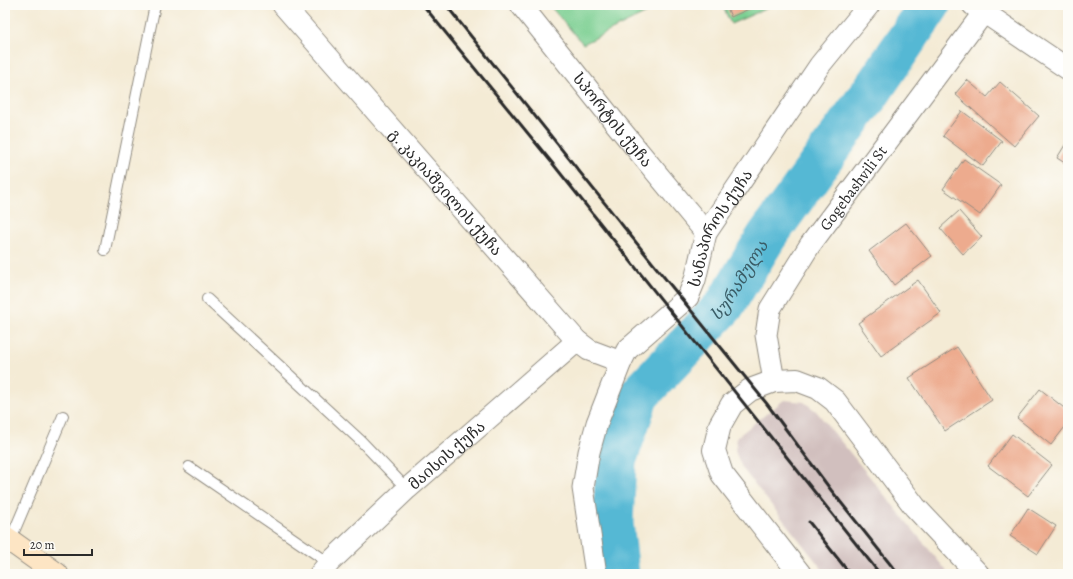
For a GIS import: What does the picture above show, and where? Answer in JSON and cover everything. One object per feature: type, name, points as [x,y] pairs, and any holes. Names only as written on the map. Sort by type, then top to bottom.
[{"type":"main road","points":[[8,539],[57,574]]},
{"type":"street","name":"გ. კაკიაშვილის ქუჩა","points":[[283,5],[578,341],[589,350],[621,362]]},
{"type":"street","name":"სპორტის ქუჩა","points":[[521,5],[706,234]]},
{"type":"street","name":"სანაპიროს ქუჩა","points":[[596,574],[583,488],[589,452],[597,423],[621,362],[627,350],[688,296],[695,280],[706,234],[820,65],[869,5]]},
{"type":"street","points":[[980,7],[1068,69]]},
{"type":"street","name":"Gogebashvili St","points":[[774,381],[766,335],[770,309],[810,245],[980,7]]},
{"type":"street","name":"მაისის ქუჩა","points":[[324,568],[407,489],[578,341]]},
{"type":"street","points":[[800,574],[722,474],[714,450],[720,425],[732,404],[750,390],[774,381],[797,380],[818,388],[835,401],[915,507],[978,574]]},
{"type":"lane","points":[[105,250],[155,5]]},
{"type":"lane","points":[[207,299],[361,441],[407,489]]},
{"type":"lane","points":[[8,539],[63,416]]},
{"type":"lane","points":[[189,468],[324,568]]},
{"type":"shaded area","points":[[784,400],[804,402],[816,411],[949,574],[826,574],[742,468],[735,451],[737,437]]},
{"type":"green space","points":[[549,5],[663,5],[583,44]]},
{"type":"green space","points":[[722,5],[774,5],[731,24]]},
{"type":"building","points":[[726,5],[758,5],[731,17]]},
{"type":"building","points":[[967,80],[987,97],[1000,82],[1039,116],[1014,146],[955,94]]},
{"type":"building","points":[[962,111],[1002,141],[983,166],[943,136]]},
{"type":"building","points":[[1068,140],[1068,165],[1057,158]]},
{"type":"building","points":[[964,159],[1001,185],[980,215],[943,189]]},
{"type":"building","points":[[959,211],[982,237],[963,254],[940,228]]},
{"type":"building","points":[[906,223],[932,256],[894,285],[869,251]]},
{"type":"building","points":[[918,280],[941,313],[881,356],[858,323]]},
{"type":"building","points":[[957,347],[992,400],[945,431],[909,378]]},
{"type":"building","points":[[1040,389],[1068,411],[1068,423],[1051,445],[1017,418]]},
{"type":"building","points":[[1012,434],[1052,465],[1028,496],[988,466]]},
{"type":"building","points":[[1028,508],[1056,526],[1038,554],[1010,536]]},
{"type":"waterway","name":"სურამულა","points":[[619,574],[613,523],[616,461],[639,395],[724,306],[767,236],[869,95],[930,5]]},
{"type":"railway","points":[[423,5],[553,164],[880,574]]},
{"type":"railway","points":[[446,5],[767,404],[831,490],[898,574]]},
{"type":"railway","points":[[809,522],[850,574]]}]
